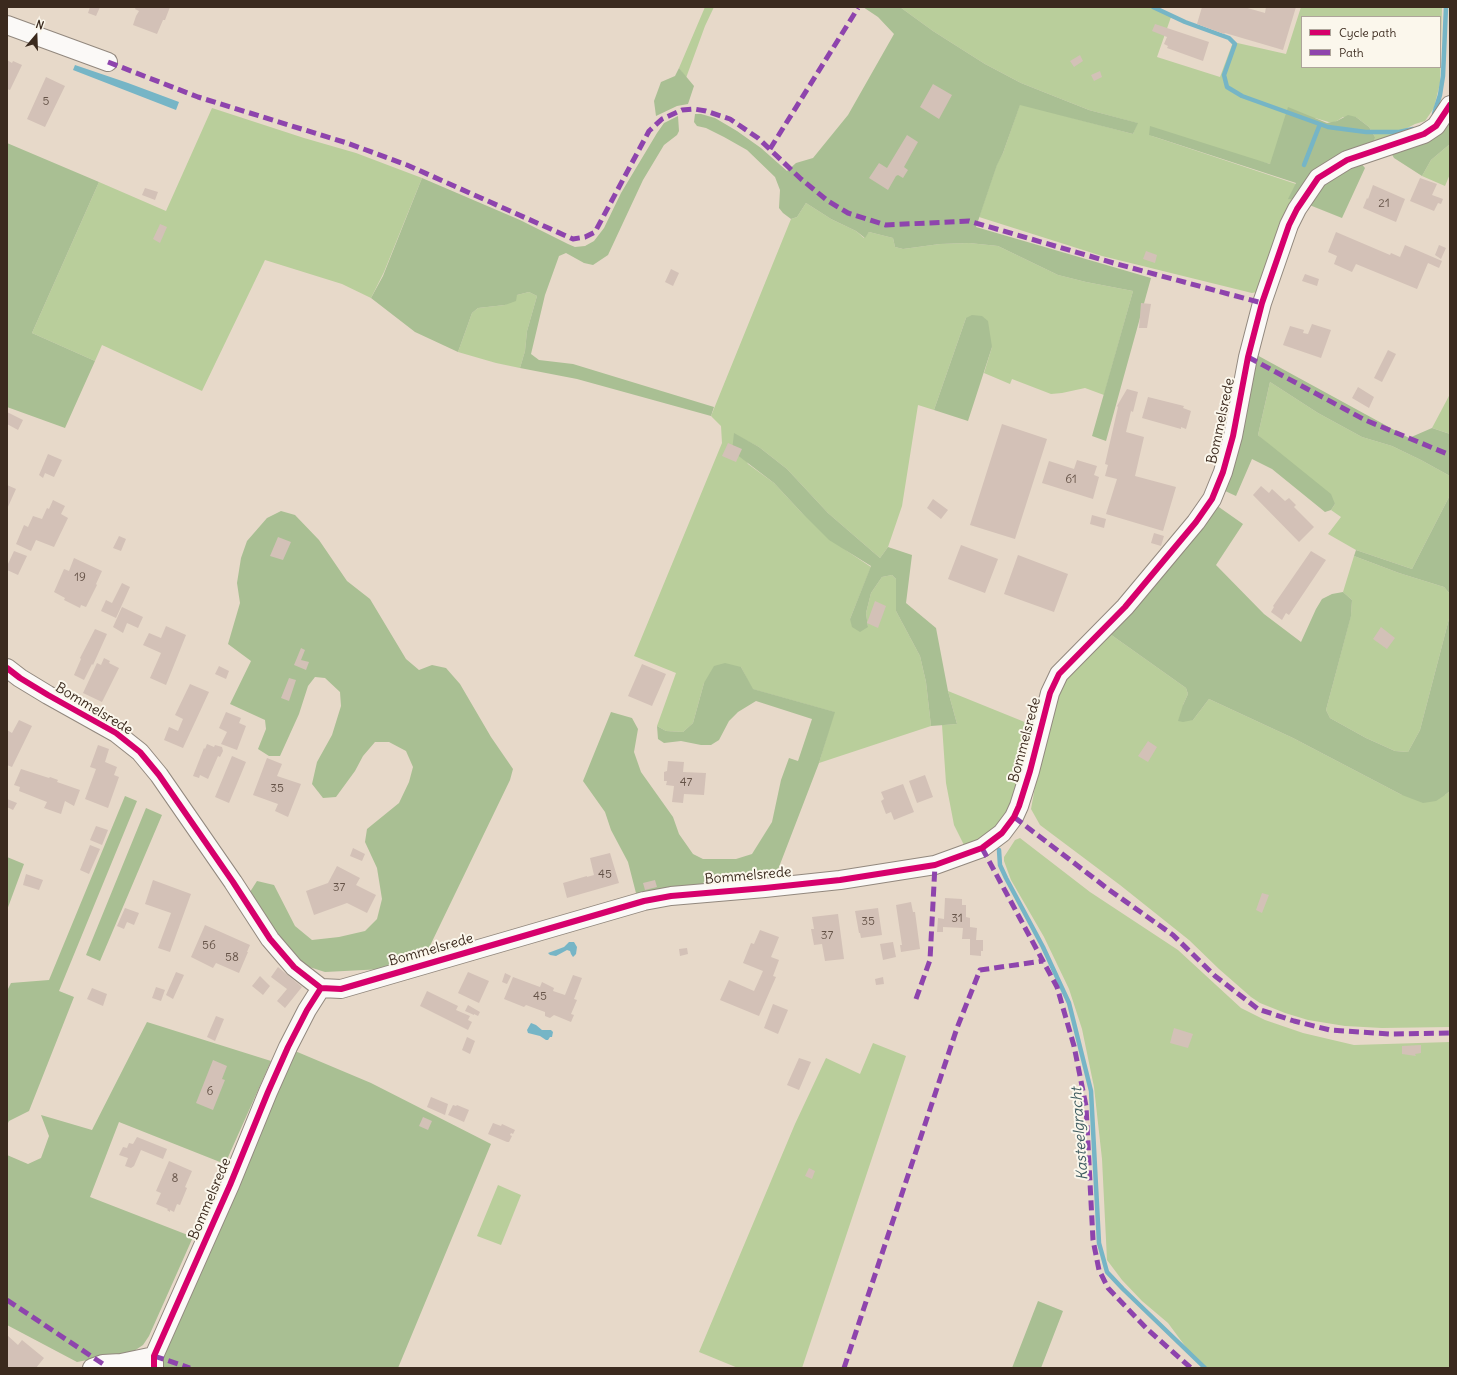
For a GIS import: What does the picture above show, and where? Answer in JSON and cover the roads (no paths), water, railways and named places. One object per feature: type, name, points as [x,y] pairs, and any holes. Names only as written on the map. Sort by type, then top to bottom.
[{"type":"street","points":[[7,25],[108,62]]},
{"type":"street","name":"Bommelsrede","points":[[7,668],[20,678],[48,695],[116,733],[140,752],[159,775],[270,938],[294,967],[320,988],[342,989],[644,901],[671,896],[765,888],[877,875],[935,865],[982,848],[989,844],[1006,829],[1014,818],[1030,771],[1050,693],[1059,674],[1125,607],[1196,522],[1212,499],[1223,472],[1233,436],[1248,357],[1262,303],[1289,225],[1297,209],[1318,178],[1346,160],[1424,134],[1436,126],[1450,104]]},
{"type":"street","name":"Bommelsrede","points":[[154,1362],[285,1054],[320,988]]},
{"type":"street","points":[[92,1368],[103,1364],[154,1362]]},
{"type":"water","points":[[75,65],[179,102],[176,110],[73,70]]},
{"type":"water","points":[[569,942],[574,942],[577,947],[576,954],[573,957],[570,951],[567,950],[556,956],[548,953],[564,947]]},
{"type":"water","points":[[531,1023],[542,1030],[551,1030],[553,1032],[552,1037],[546,1040],[540,1036],[528,1033],[527,1030]]},
{"type":"waterway","points":[[1153,7],[1185,22],[1229,38],[1235,44],[1224,75],[1227,87],[1242,96],[1328,127],[1366,132],[1399,132],[1413,129]]},
{"type":"waterway","points":[[1434,114],[1440,95],[1443,76],[1446,7]]},
{"type":"waterway","points":[[1304,165],[1320,124]]},
{"type":"waterway","name":"Kasteelgracht","points":[[999,850],[1000,865],[1043,947],[1069,1003],[1091,1091],[1099,1243],[1107,1272],[1205,1368]]}]
